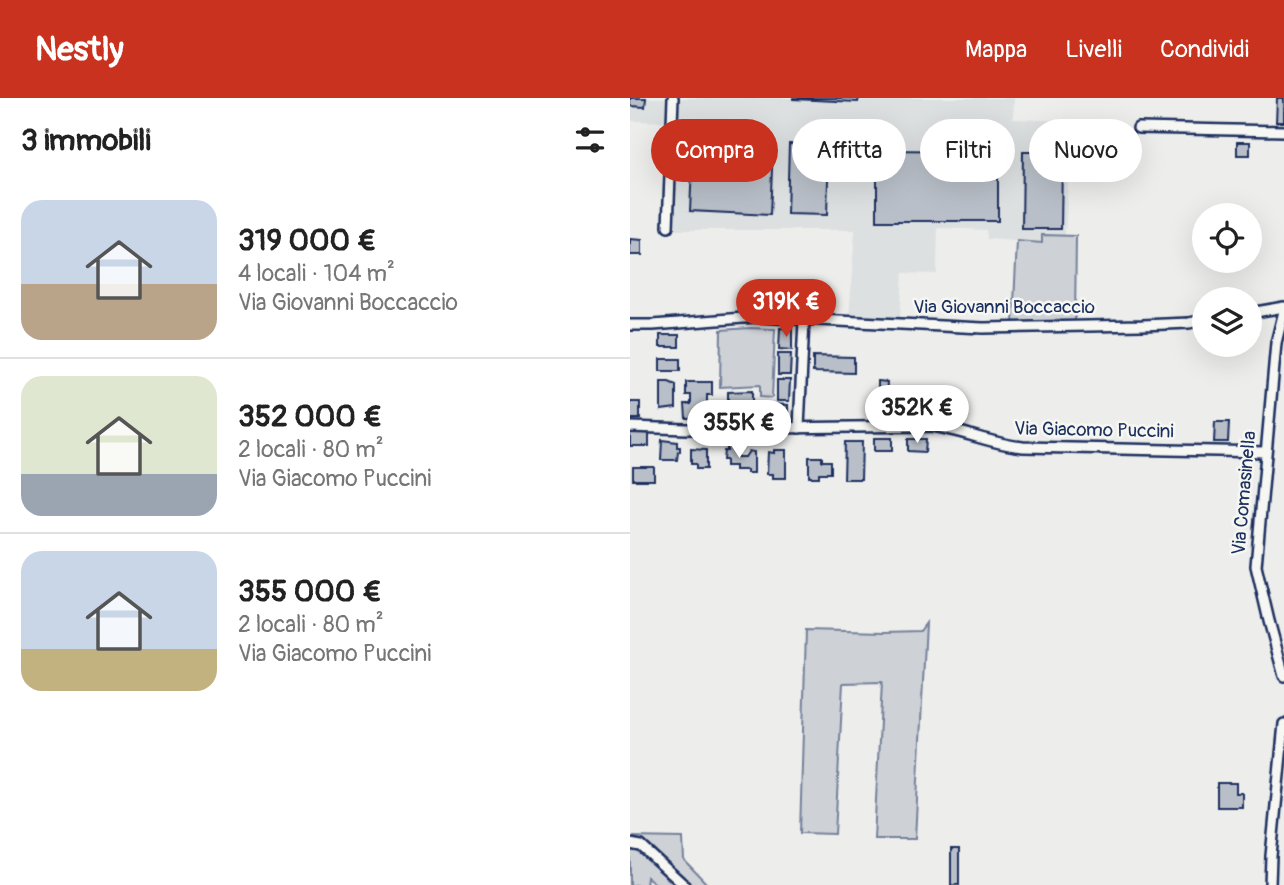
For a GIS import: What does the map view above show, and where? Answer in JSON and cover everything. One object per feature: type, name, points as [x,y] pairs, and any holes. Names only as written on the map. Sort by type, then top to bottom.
[{"type":"street","points":[[668,227],[673,98]]},
{"type":"street","points":[[1142,128],[1284,131]]},
{"type":"street","points":[[1262,312],[1284,309]]},
{"type":"street","name":"Via Comasinella","points":[[1284,309],[1276,343],[1256,566],[1284,676]]},
{"type":"street","name":"Via Giovanni Boccaccio","points":[[630,325],[744,317],[983,328],[1192,322]]},
{"type":"street","points":[[799,428],[804,320]]},
{"type":"street","name":"Via Giacomo Puccini","points":[[630,427],[687,429],[930,426],[1023,447],[1265,452]]},
{"type":"street","points":[[1270,885],[1284,724]]},
{"type":"street","points":[[630,844],[641,846],[684,885]]},
{"type":"shaded area","points":[[630,98],[1014,98],[1013,119],[920,119],[920,182],[1015,182],[1015,119],[1029,120],[1029,182],[1068,182],[1065,235],[1043,235],[1042,243],[987,239],[986,230],[938,228],[937,274],[903,273],[900,320],[849,318],[855,230],[663,230],[664,182],[778,182],[778,119],[630,121]]},
{"type":"shaded area","points":[[1042,235],[1076,236],[1075,322],[1013,324],[1017,241],[1042,243]]},
{"type":"shaded area","points":[[775,329],[772,398],[760,397],[760,385],[720,387],[721,330]]},
{"type":"shaded area","points":[[926,623],[915,839],[874,839],[882,682],[843,683],[835,834],[800,833],[806,630],[920,631]]},
{"type":"shaded area","points":[[630,837],[683,838],[684,860],[708,885],[657,885],[647,877],[646,885],[630,885]]},
{"type":"building","points":[[630,98],[646,98],[645,107],[630,106]]},
{"type":"building","points":[[793,98],[859,98],[858,102]]},
{"type":"building","points":[[1277,98],[1284,98],[1284,122],[1276,122]]},
{"type":"building","points":[[1237,142],[1250,142],[1250,155],[1237,155]]},
{"type":"building","points":[[789,144],[792,144],[792,182],[828,182],[827,215],[787,214]]},
{"type":"building","points":[[906,150],[920,150],[920,182],[998,182],[998,221],[877,221],[877,182],[906,182]]},
{"type":"building","points":[[1023,152],[1029,152],[1029,182],[1062,182],[1061,229],[1022,229]]},
{"type":"building","points":[[691,182],[771,182],[770,215],[690,211]]},
{"type":"building","points":[[630,239],[642,240],[642,255],[630,255]]},
{"type":"building","points":[[780,328],[792,329],[792,350],[779,349]]},
{"type":"building","points":[[660,335],[679,335],[679,347],[660,347]]},
{"type":"building","points":[[778,354],[791,354],[790,375],[778,375]]},
{"type":"building","points":[[813,356],[854,357],[854,373],[813,372]]},
{"type":"building","points":[[660,359],[680,359],[680,371],[660,371]]},
{"type":"building","points":[[777,380],[790,380],[789,401],[777,401]]},
{"type":"building","points":[[878,381],[887,382],[886,398],[878,398]]},
{"type":"building","points":[[661,382],[676,385],[676,408],[661,410]]},
{"type":"building","points":[[686,382],[712,382],[712,395],[707,395],[707,405],[712,405],[712,418],[686,418],[685,404],[691,404],[691,395],[686,395]]},
{"type":"building","points":[[752,391],[752,407],[728,407],[728,392]]},
{"type":"building","points":[[630,402],[640,402],[640,419],[630,419]]},
{"type":"building","points":[[767,404],[788,405],[788,417],[766,417]]},
{"type":"building","points":[[1215,422],[1229,422],[1228,442],[1214,442]]},
{"type":"building","points":[[630,430],[649,430],[649,446],[630,446]]},
{"type":"building","points":[[874,438],[892,438],[892,451],[874,451]]},
{"type":"building","points":[[908,439],[926,439],[925,452],[908,451]]},
{"type":"building","points":[[662,440],[677,442],[680,452],[677,460],[661,460]]},
{"type":"building","points":[[845,442],[862,442],[861,479],[844,479]]},
{"type":"building","points":[[727,446],[737,446],[737,457],[745,457],[749,451],[754,452],[754,473],[735,470],[735,466],[726,466],[726,460],[723,460]]},
{"type":"building","points":[[691,449],[706,450],[706,469],[696,469],[696,464],[691,464]]},
{"type":"building","points":[[774,450],[786,450],[786,478],[773,478],[773,474],[767,474],[768,452],[774,453]]},
{"type":"building","points":[[809,457],[822,457],[822,461],[831,461],[831,473],[819,473],[819,477],[809,477]]},
{"type":"building","points":[[633,467],[654,467],[654,480],[633,480]]},
{"type":"building","points":[[1217,783],[1236,783],[1236,793],[1242,793],[1242,807],[1217,807]]},
{"type":"building","points":[[951,849],[959,849],[959,885],[951,885]]}]
